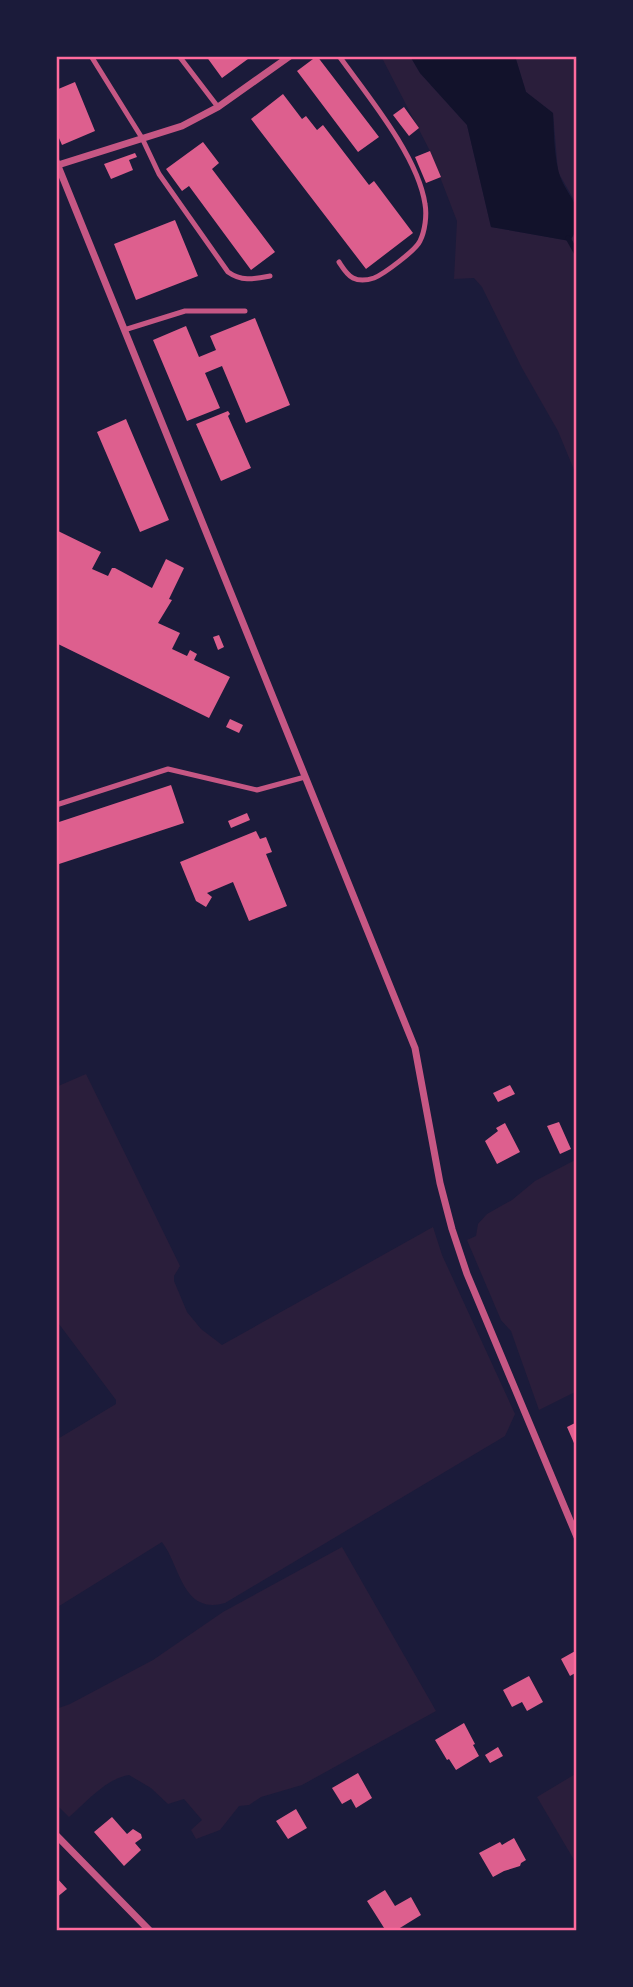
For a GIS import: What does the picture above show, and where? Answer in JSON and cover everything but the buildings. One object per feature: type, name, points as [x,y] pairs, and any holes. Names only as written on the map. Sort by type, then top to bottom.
[{"type":"street","points":[[290,56],[218,107],[182,126],[57,163],[415,1048],[440,1183],[467,1275],[577,1538]]},
{"type":"street","points":[[56,1835],[149,1931]]},
{"type":"lane","points":[[91,56],[142,138],[159,174],[228,272],[236,278],[247,280],[270,276]]},
{"type":"lane","points":[[179,56],[218,107]]},
{"type":"lane","points":[[339,56],[395,136],[421,186],[426,207],[420,242],[374,278],[359,280],[350,277],[339,262]]},
{"type":"lane","points":[[124,330],[184,311],[245,311]]},
{"type":"lane","points":[[56,805],[168,769],[257,790],[305,777]]},
{"type":"shaded area","points":[[381,56],[410,56],[420,73],[467,125],[491,227],[570,241],[577,230],[577,477],[558,431],[522,368],[482,287],[474,278],[454,279],[457,221],[430,151]]},
{"type":"shaded area","points":[[410,56],[515,56],[526,92],[553,113],[558,169],[577,210],[576,229],[570,241],[491,227],[467,125],[420,73]]},
{"type":"shaded area","points":[[515,56],[577,56],[577,205],[558,172],[553,113],[526,92]]},
{"type":"shaded area","points":[[86,1074],[180,1266],[174,1281],[187,1312],[201,1329],[222,1345],[433,1227],[442,1255],[515,1414],[505,1436],[225,1603],[211,1605],[191,1596],[162,1542],[56,1608],[56,1440],[116,1404],[116,1400],[56,1320],[56,1087]]},
{"type":"shaded area","points":[[577,1159],[577,1391],[539,1410],[511,1331],[501,1320],[467,1240],[476,1236],[478,1224],[487,1214],[512,1200],[535,1181]]},
{"type":"shaded area","points":[[342,1547],[436,1711],[302,1785],[261,1797],[249,1805],[239,1806],[220,1830],[196,1839],[191,1830],[202,1820],[184,1799],[168,1804],[151,1788],[129,1775],[104,1786],[69,1817],[56,1804],[56,1709],[153,1660],[223,1612]]},
{"type":"shaded area","points":[[577,1773],[577,1865],[537,1797]]},
{"type":"waterway","points":[[568,238],[577,254]]}]
